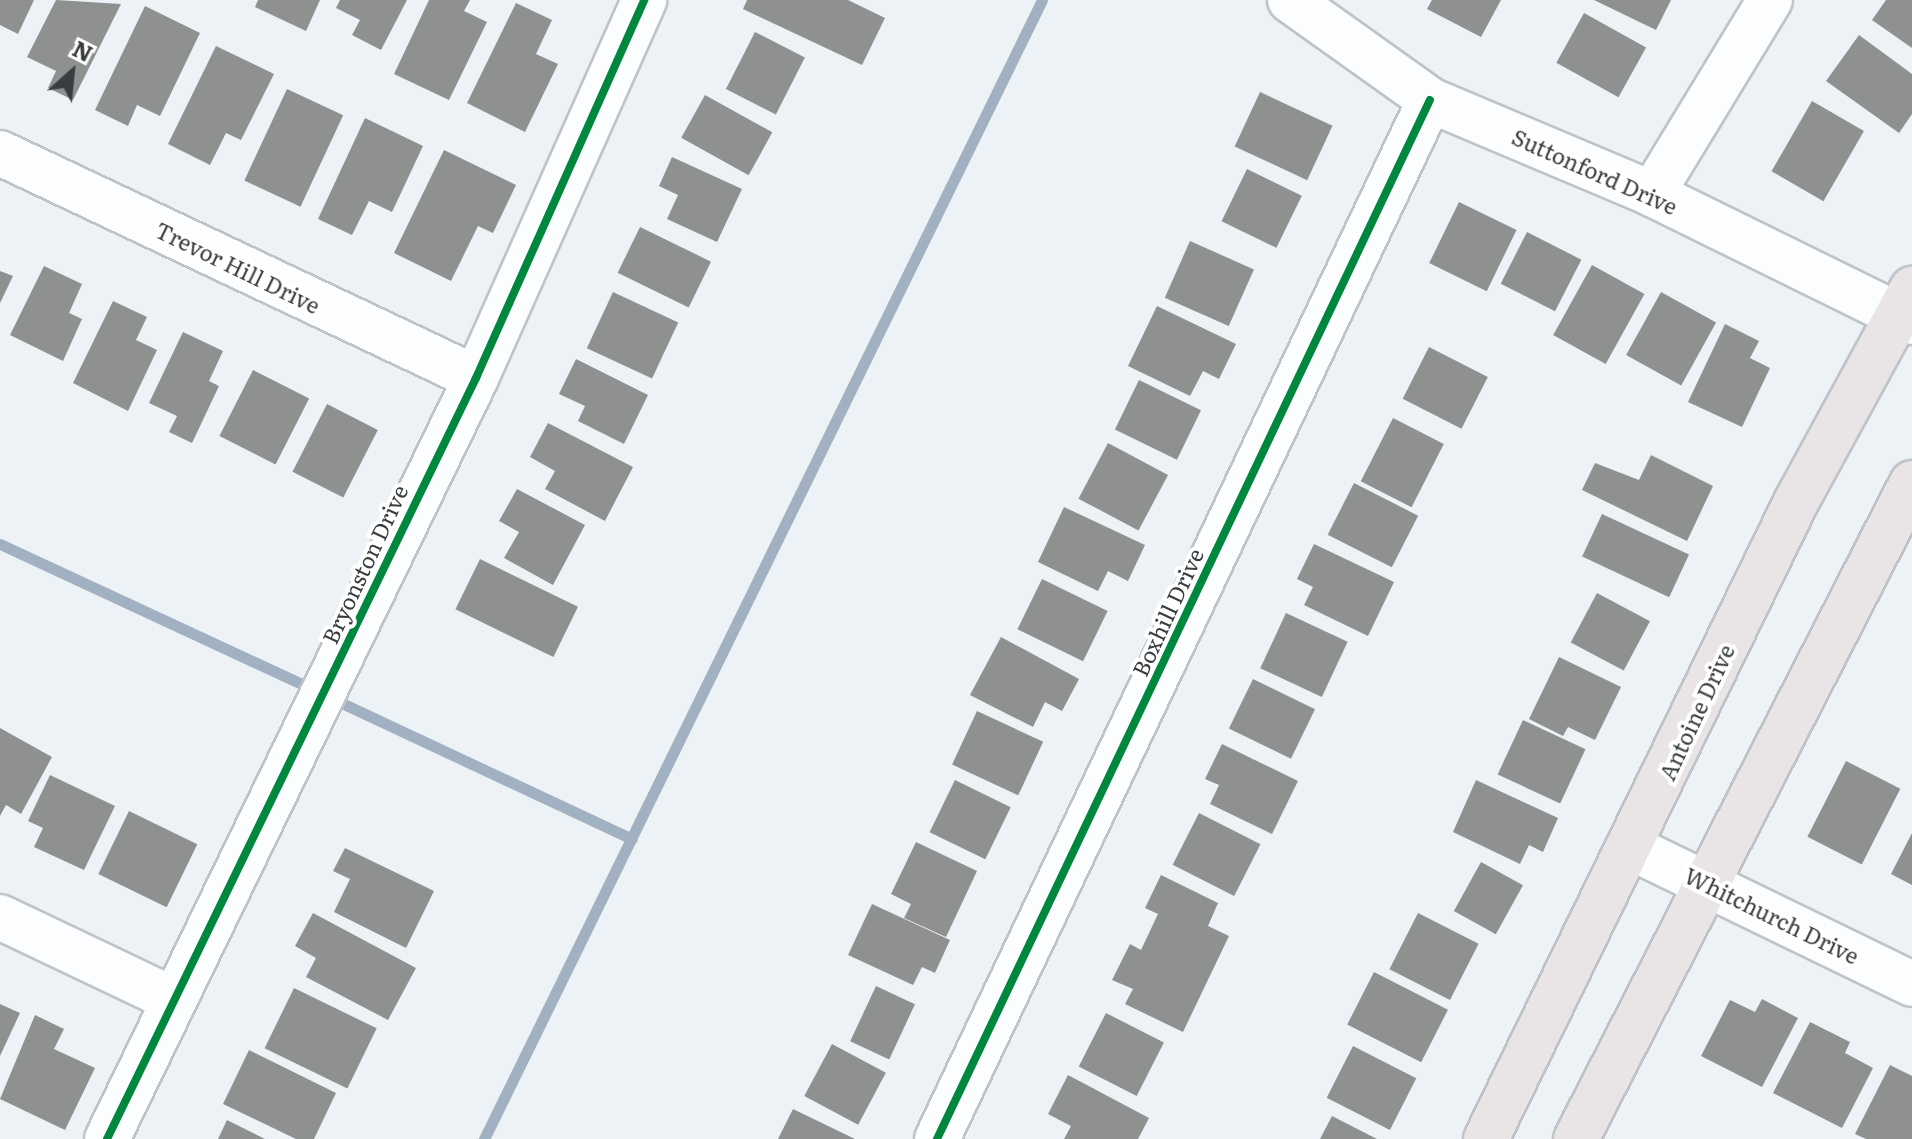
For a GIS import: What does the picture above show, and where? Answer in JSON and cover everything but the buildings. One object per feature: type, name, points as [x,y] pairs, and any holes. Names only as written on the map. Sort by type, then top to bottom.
[{"type":"main road","name":"Antoine Drive","points":[[1486,1139],[1632,848],[1796,502],[1906,308]]},
{"type":"main road","points":[[1576,1139],[1703,881],[1912,483]]},
{"type":"street","name":"Bryonston Drive","points":[[107,1139],[172,999],[476,378],[644,0]]},
{"type":"street","name":"Suttonford Drive","points":[[1290,0],[1430,100],[1652,194],[1906,308]]},
{"type":"street","points":[[1652,194],[1770,0]]},
{"type":"street","name":"Boxhill Drive","points":[[937,1139],[1430,100]]},
{"type":"street","name":"Trevor Hill Drive","points":[[0,153],[476,378]]},
{"type":"street","name":"Whitchurch Drive","points":[[1632,848],[1912,984]]},
{"type":"street","points":[[0,917],[172,999]]},
{"type":"waterway","points":[[484,1139],[1042,0]]},
{"type":"waterway","points":[[0,544],[315,690]]},
{"type":"waterway","points":[[331,698],[632,839]]},
{"type":"cycle path","points":[[107,1139],[476,378],[644,0]]},
{"type":"cycle path","points":[[937,1139],[1430,100]]}]
